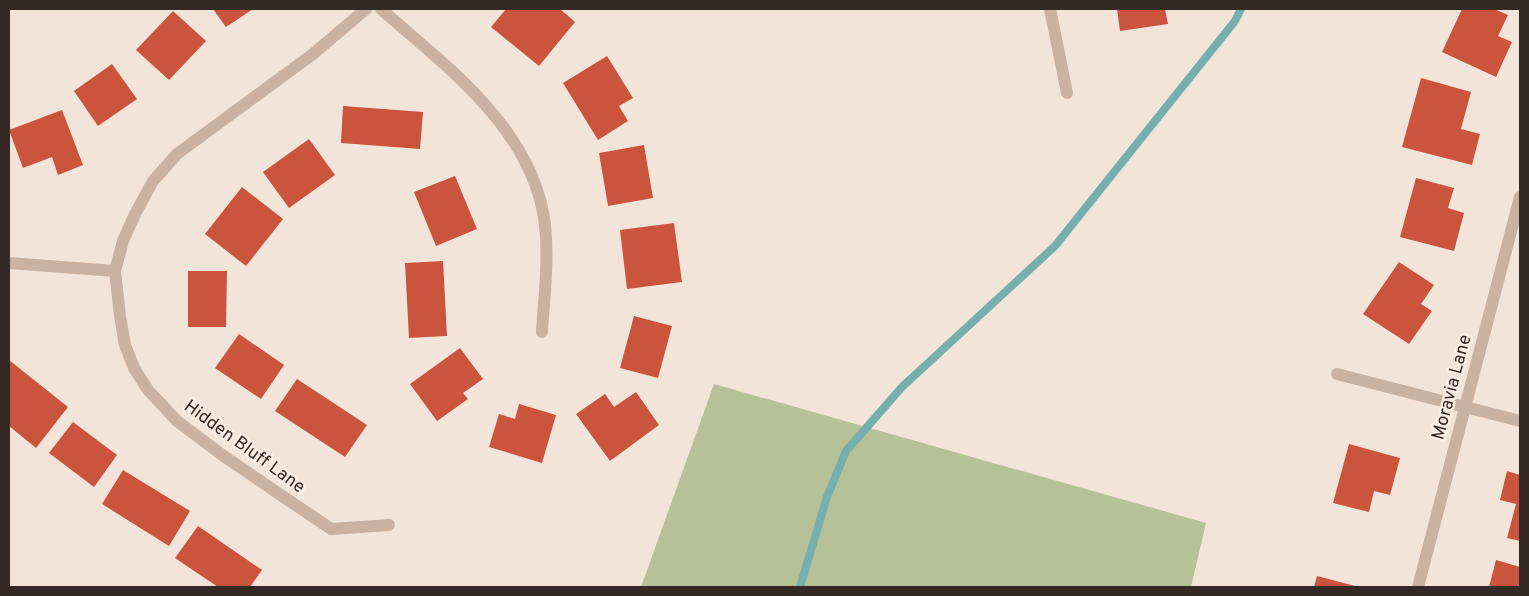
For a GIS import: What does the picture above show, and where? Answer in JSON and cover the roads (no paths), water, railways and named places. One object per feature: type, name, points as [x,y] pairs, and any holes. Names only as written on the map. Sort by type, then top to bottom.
[{"type":"street","name":"Hidden Bluff Lane","points":[[366,9],[312,54],[177,154],[153,181],[135,214],[123,241],[115,270],[124,338],[134,368],[148,390],[177,421],[224,457],[331,529],[389,525]]},
{"type":"street","points":[[381,9],[490,108],[520,152],[538,191],[545,224],[547,256],[542,332]]},
{"type":"street","points":[[1050,9],[1067,93]]},
{"type":"street","name":"Moravia Lane","points":[[1418,587],[1520,197]]},
{"type":"street","points":[[9,262],[115,270]]},
{"type":"street","points":[[1337,374],[1520,421]]},
{"type":"waterway","points":[[800,587],[827,497],[846,451],[902,387],[1055,246],[1235,21],[1241,9]]}]
